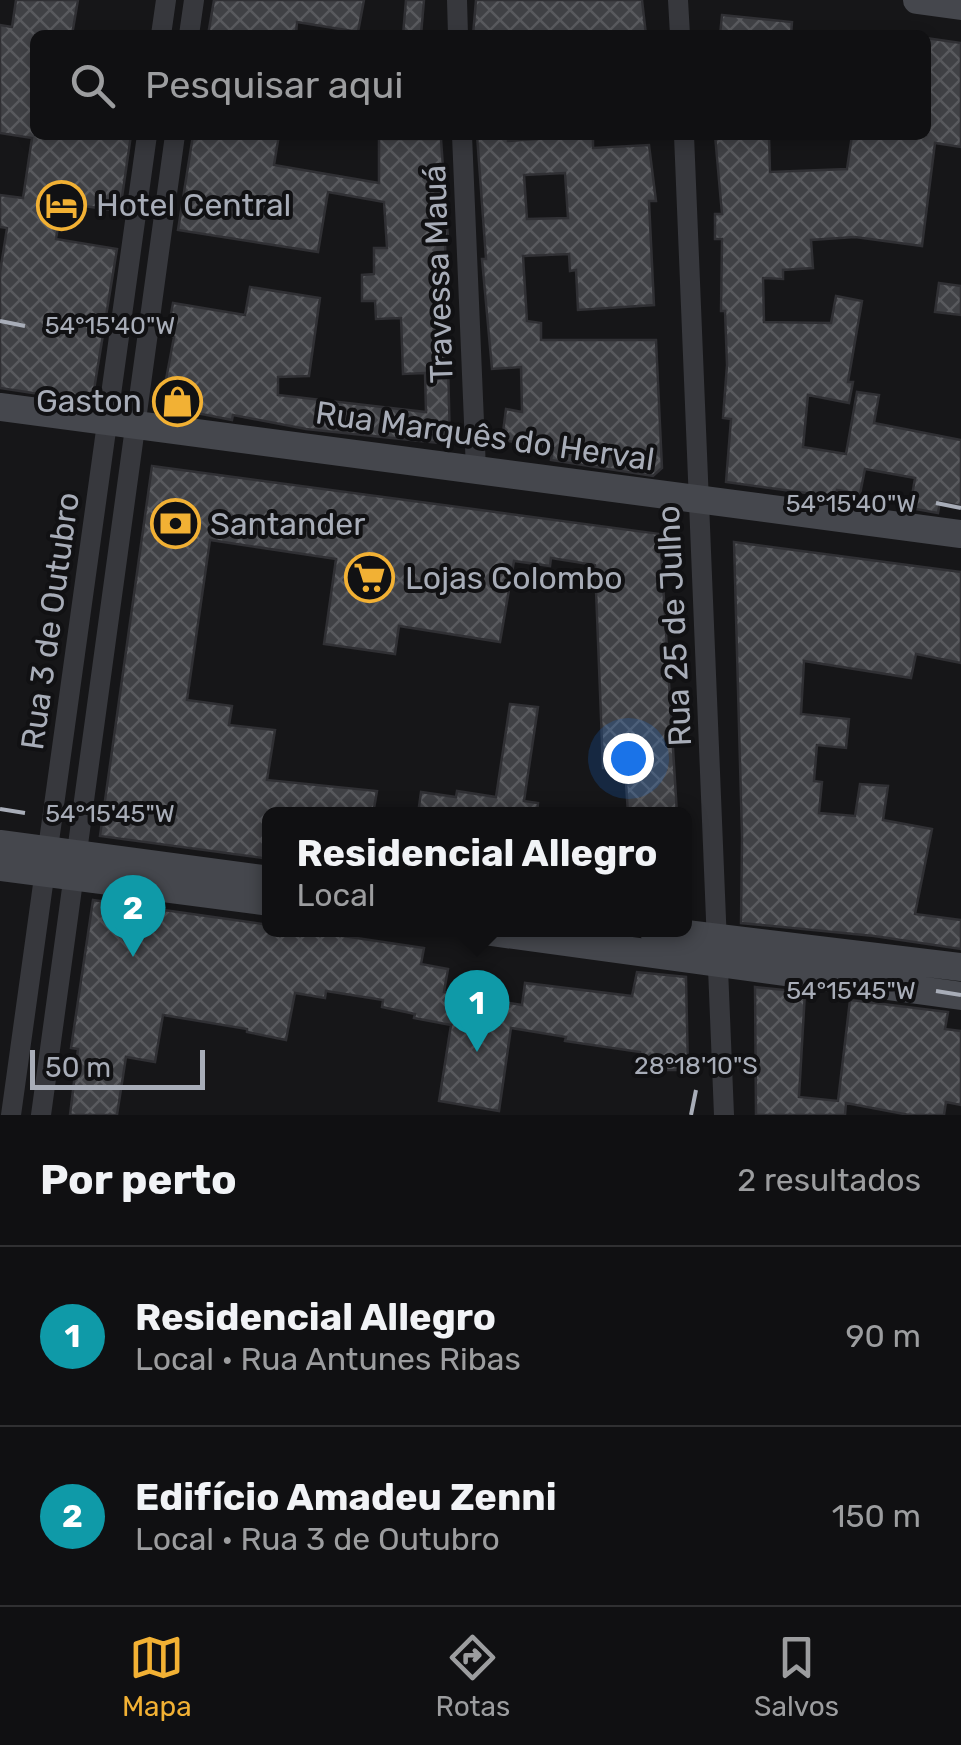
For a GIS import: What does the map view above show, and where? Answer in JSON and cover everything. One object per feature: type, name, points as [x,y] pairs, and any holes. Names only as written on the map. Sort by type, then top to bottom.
[{"type":"street","points":[[162,30],[166,0]]},
{"type":"street","points":[[190,30],[194,0]]},
{"type":"street","points":[[457,0],[458,30]]},
{"type":"street","points":[[678,0],[680,30]]},
{"type":"street","points":[[917,0],[961,6]]},
{"type":"street","name":"Rua 3 de Outubro","points":[[41,1115],[61,863],[121,423],[137,206],[146,140]]},
{"type":"street","name":"Rua 3 de Outubro","points":[[121,423],[174,140]]},
{"type":"street","name":"Travessa Mauá","points":[[462,140],[476,470]]},
{"type":"street","name":"Rua 25 de Julho","points":[[684,140],[724,1115]]},
{"type":"street","points":[[137,206],[164,210]]},
{"type":"street","name":"Rua Marquês do Herval","points":[[0,407],[961,534]]},
{"type":"street","points":[[0,844],[61,863],[226,885],[262,899]]},
{"type":"street","points":[[0,867],[61,863]]},
{"type":"street","name":"Rua 3 de Outubro","points":[[11,1115],[61,863]]},
{"type":"street","points":[[226,885],[262,881]]},
{"type":"street","points":[[561,937],[718,950],[884,956],[961,967]]},
{"type":"street","points":[[675,937],[718,950],[880,984],[961,996]]},
{"type":"street","points":[[880,984],[884,956]]},
{"type":"building","points":[[16,0],[78,0],[73,30],[30,30],[30,138],[0,133],[0,25],[12,27]]},
{"type":"building","points":[[214,0],[364,0],[358,30],[297,22],[296,30],[209,30]]},
{"type":"building","points":[[406,0],[424,0],[421,30],[403,30]]},
{"type":"building","points":[[476,0],[642,0],[645,30],[473,30]]},
{"type":"building","points":[[722,15],[792,22],[791,30],[720,30]]},
{"type":"building","points":[[931,39],[961,43],[961,147],[935,143],[922,246],[855,237],[811,240],[813,268],[783,270],[783,279],[763,278],[764,322],[831,323],[836,296],[862,301],[848,382],[853,382],[849,403],[808,395],[803,447],[846,454],[857,392],[879,395],[874,423],[961,440],[961,506],[940,502],[938,513],[910,508],[915,478],[865,469],[860,494],[837,490],[836,497],[726,482],[731,419],[723,418],[727,365],[725,311],[721,311],[722,239],[715,239],[715,214],[722,214],[715,140],[769,140],[770,172],[847,169],[851,140],[931,140]]},
{"type":"building","points":[[32,140],[130,140],[120,211],[62,203],[56,239],[117,249],[92,402],[0,388],[0,272],[7,228],[0,227],[0,195],[23,198]]},
{"type":"building","points":[[192,140],[278,140],[274,165],[379,183],[379,140],[441,140],[448,239],[450,444],[306,429],[233,415],[232,420],[161,406],[174,337],[167,336],[173,303],[245,315],[250,287],[320,298],[309,376],[278,377],[278,395],[426,412],[425,373],[403,374],[401,318],[376,319],[375,301],[362,301],[362,275],[374,274],[374,248],[387,248],[384,202],[328,192],[318,252],[178,230]]},
{"type":"building","points":[[477,140],[593,140],[593,148],[649,145],[656,201],[649,201],[654,305],[578,310],[576,270],[570,271],[569,254],[523,256],[527,321],[541,323],[541,340],[656,340],[662,468],[653,476],[551,460],[553,448],[502,440],[506,409],[522,412],[521,367],[492,369],[482,259],[486,259]],"holes":[[[565,173],[568,218],[527,219],[524,175]]]},
{"type":"building","points":[[939,283],[961,286],[961,315],[935,312]]},
{"type":"building","points":[[152,466],[660,534],[677,807],[628,807],[625,767],[603,768],[595,565],[551,558],[550,566],[514,561],[500,642],[399,626],[395,654],[324,644],[336,559],[210,540],[187,700],[232,706],[229,725],[275,730],[267,780],[377,791],[374,807],[262,807],[262,858],[100,836]]},
{"type":"building","points":[[734,542],[961,572],[961,663],[916,654],[911,678],[804,661],[801,714],[849,719],[846,748],[817,745],[814,781],[822,782],[819,813],[855,816],[860,784],[888,786],[883,820],[932,829],[915,914],[961,920],[961,949],[741,923]]},
{"type":"building","points":[[510,704],[538,707],[524,801],[538,803],[538,807],[419,807],[421,792],[456,797],[457,791],[496,797]]},
{"type":"building","points":[[93,900],[262,924],[262,937],[350,937],[424,948],[421,964],[448,969],[444,992],[522,1005],[525,983],[632,996],[637,972],[686,977],[688,1070],[640,1070],[640,1052],[511,1028],[499,1111],[439,1101],[451,1025],[382,1007],[383,1000],[326,991],[325,998],[295,993],[286,1040],[247,1029],[163,1015],[155,1062],[126,1057],[117,1115],[70,1115],[78,1049],[71,1048]]},
{"type":"building","points":[[755,987],[805,992],[799,1097],[838,1101],[850,1000],[948,1012],[945,1029],[961,1031],[961,1105],[946,1102],[944,1115],[909,1115],[846,1103],[845,1115],[756,1115]]},
{"type":"place","name":"Hotel Central","points":[[61,205]]},
{"type":"place","name":"Gaston","points":[[177,401]]},
{"type":"place","name":"Santander","points":[[175,524]]},
{"type":"place","name":"Lojas Colombo","points":[[370,578]]},
{"type":"place","name":"Edifício Amadeu Zenni","points":[[133,957]]},
{"type":"place","name":"Residencial Allegro","points":[[477,1052]]}]
